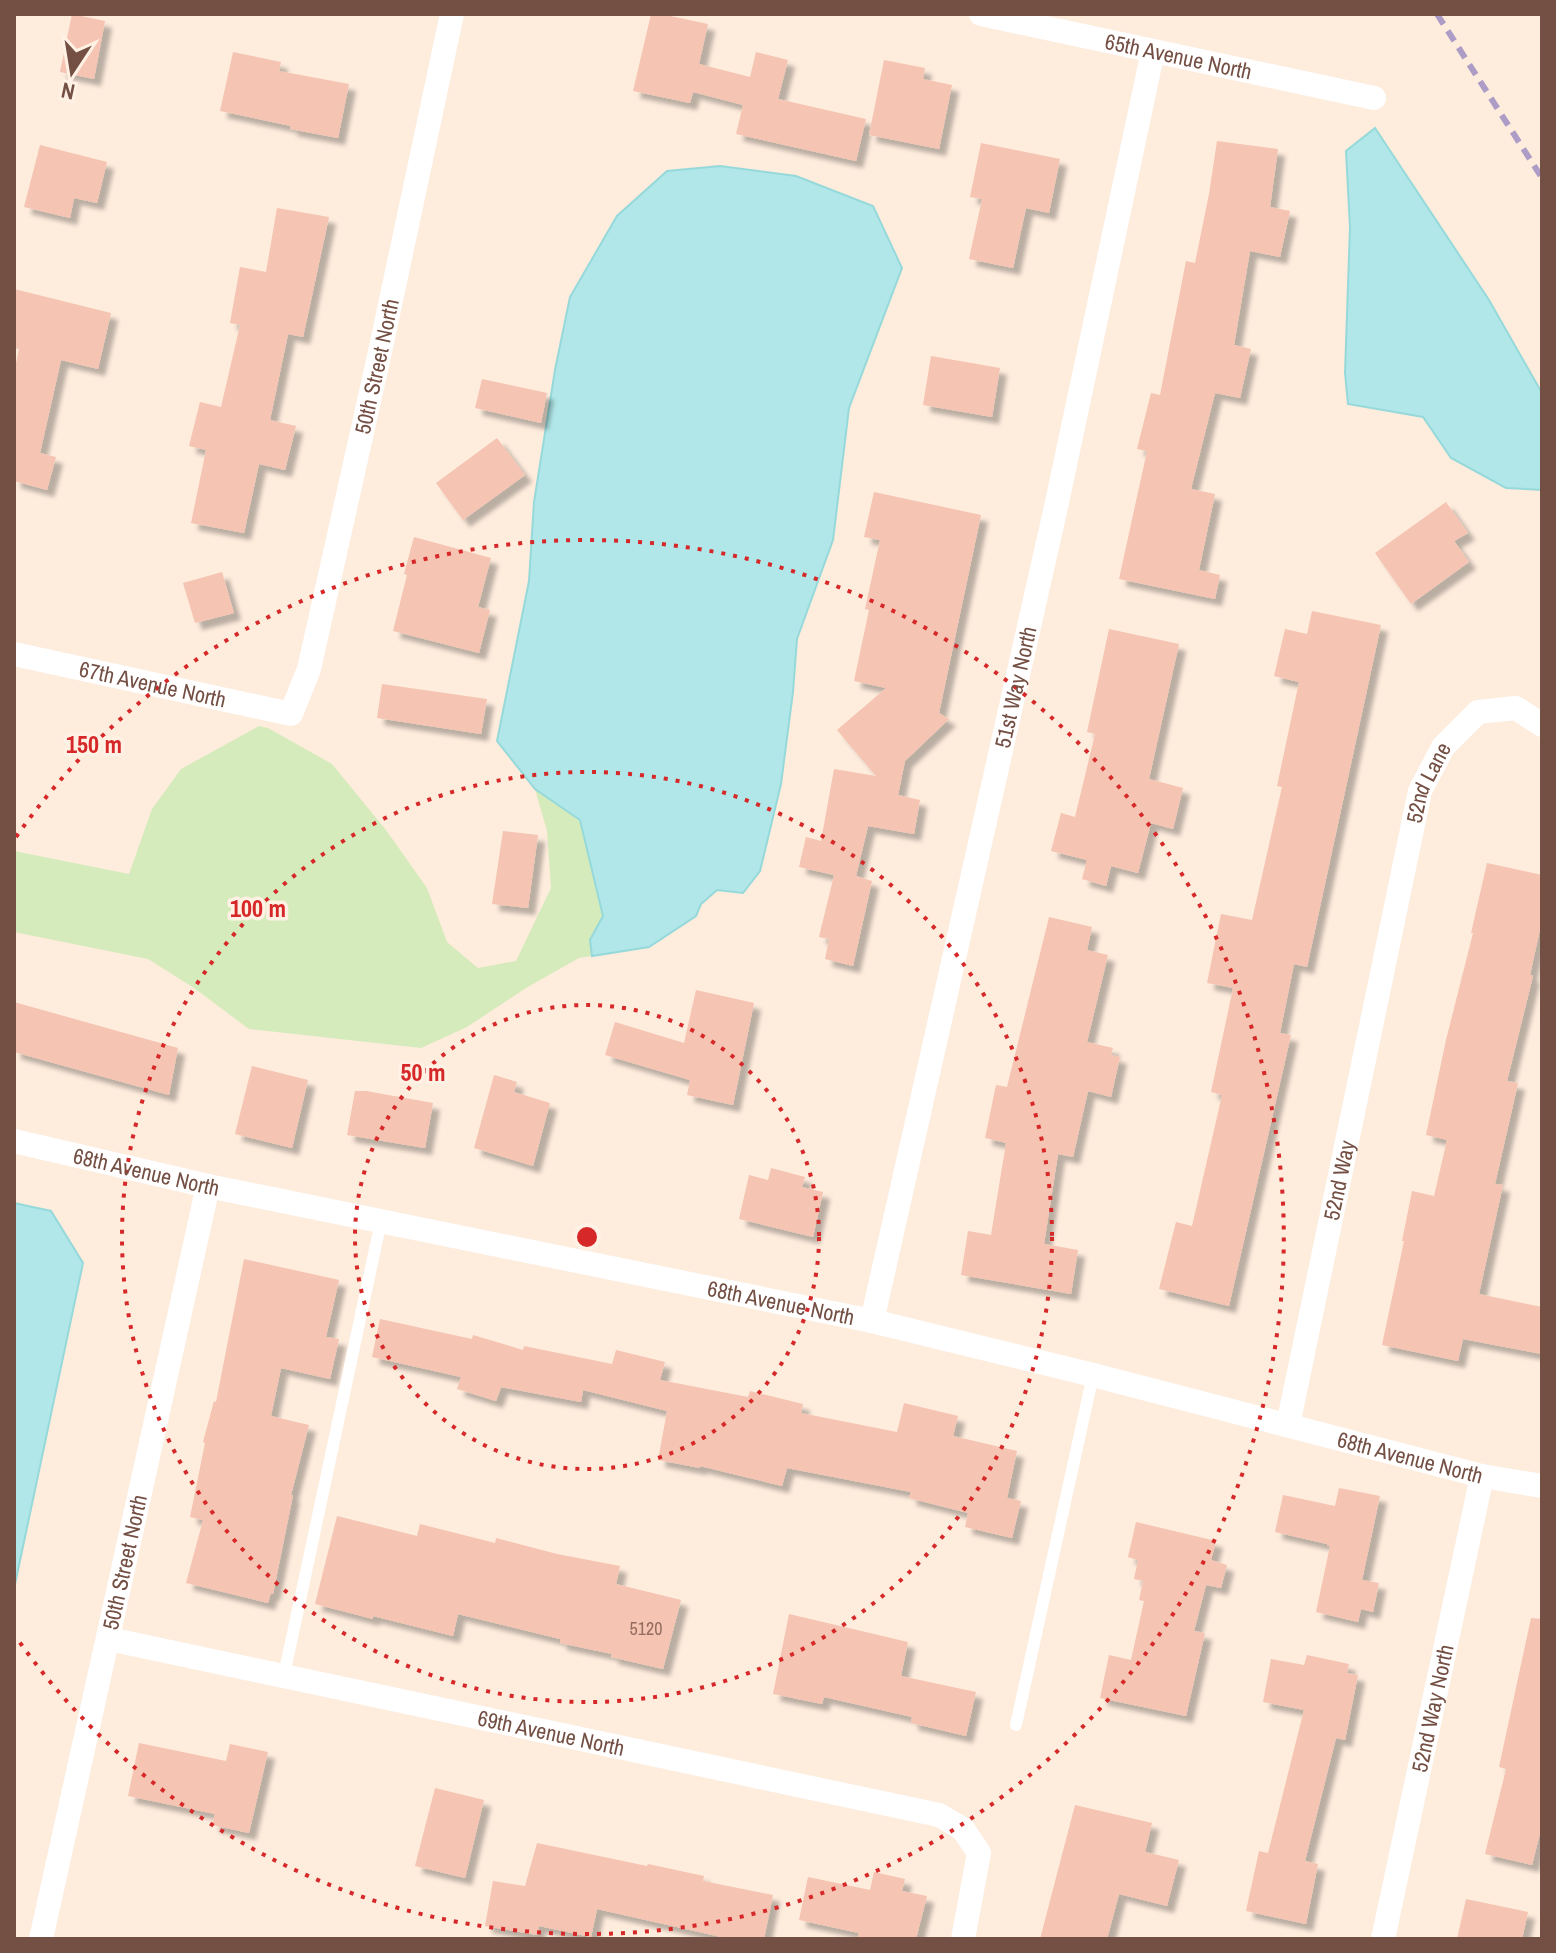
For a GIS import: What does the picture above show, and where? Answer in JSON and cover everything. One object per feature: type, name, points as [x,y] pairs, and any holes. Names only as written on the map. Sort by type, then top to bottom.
[{"type":"street","name":"50th Street North","points":[[291,714],[309,669],[452,14]]},
{"type":"street","name":"65th Avenue North","points":[[981,14],[1374,98]]},
{"type":"street","name":"51st Way North","points":[[872,1321],[1056,507],[1153,51]]},
{"type":"street","name":"67th Avenue North","points":[[14,654],[291,714]]},
{"type":"street","name":"52nd Lane","points":[[1391,937],[1420,791],[1443,747],[1478,712],[1516,708],[1542,725]]},
{"type":"street","name":"52nd Way","points":[[1288,1425],[1391,937]]},
{"type":"street","name":"68th Avenue North","points":[[14,1141],[208,1186],[872,1321],[1482,1476],[1542,1486]]},
{"type":"street","name":"50th Street North","points":[[41,1939],[208,1186]]},
{"type":"street","name":"52nd Way North","points":[[1383,1939],[1482,1476]]},
{"type":"street","name":"69th Avenue North","points":[[109,1639],[939,1815],[963,1829],[979,1853],[963,1939]]},
{"type":"lane","points":[[284,1675],[381,1221]]},
{"type":"lane","points":[[1016,1725],[1093,1375]]},
{"type":"green space","points":[[259,726],[332,764],[386,830],[427,888],[447,942],[478,968],[516,961],[551,888],[547,831],[535,789],[580,819],[603,917],[590,940],[592,956],[579,958],[467,1027],[421,1048],[249,1029],[148,959],[14,932],[14,851],[129,874],[152,809],[181,769]]},
{"type":"water","points":[[1375,128],[1489,300],[1542,393],[1542,490],[1506,488],[1451,458],[1423,417],[1348,404],[1345,373],[1350,227],[1346,151]]},
{"type":"water","points":[[720,166],[796,176],[873,206],[902,268],[849,408],[833,540],[797,639],[781,784],[760,871],[743,893],[717,890],[701,904],[696,916],[649,947],[592,956],[590,940],[603,916],[580,820],[535,789],[497,741],[529,581],[534,502],[555,370],[570,297],[617,216],[667,171]]},
{"type":"water","points":[[14,1203],[51,1211],[83,1263],[14,1589]]},
{"type":"building","points":[[72,14],[105,21],[94,79],[60,72]]},
{"type":"building","points":[[651,14],[708,24],[699,64],[750,77],[756,52],[788,60],[778,99],[866,119],[856,161],[736,134],[743,105],[693,92],[690,103],[633,91]]},
{"type":"building","points":[[233,52],[281,62],[279,71],[349,84],[338,138],[220,111]]},
{"type":"building","points":[[884,60],[925,68],[923,79],[952,85],[939,149],[869,135]]},
{"type":"building","points":[[1217,141],[1278,149],[1270,207],[1290,211],[1280,257],[1250,251],[1234,345],[1251,349],[1240,398],[1215,393],[1191,489],[1215,494],[1199,570],[1220,575],[1215,599],[1119,579],[1147,451],[1137,449],[1151,393],[1160,395],[1186,261],[1195,263]]},
{"type":"building","points":[[981,143],[1060,159],[1049,213],[1026,208],[1013,268],[969,259],[982,199],[970,197]]},
{"type":"building","points":[[40,145],[107,162],[97,203],[74,198],[70,218],[24,207]]},
{"type":"building","points":[[277,208],[329,217],[303,337],[288,334],[270,420],[296,426],[285,470],[259,464],[244,533],[191,523],[206,450],[189,446],[200,402],[221,407],[240,325],[230,323],[240,267],[266,272]]},
{"type":"building","points":[[14,289],[111,313],[98,369],[61,360],[40,453],[56,457],[47,490],[14,481],[14,372],[19,349],[14,348]]},
{"type":"building","points":[[931,356],[1000,368],[992,417],[923,405]]},
{"type":"building","points":[[482,379],[547,393],[541,423],[475,408]]},
{"type":"building","points":[[497,438],[525,475],[463,520],[436,483]]},
{"type":"building","points":[[874,492],[981,515],[939,713],[949,719],[905,761],[898,795],[920,800],[914,834],[868,826],[856,876],[872,881],[853,966],[825,959],[829,939],[819,937],[834,875],[799,867],[806,837],[821,841],[834,769],[876,776],[837,730],[886,688],[854,681],[880,540],[864,537]]},
{"type":"building","points":[[1446,502],[1468,533],[1454,541],[1469,562],[1411,604],[1375,553]]},
{"type":"building","points":[[414,537],[491,558],[478,607],[490,610],[479,653],[393,631]]},
{"type":"building","points":[[222,572],[234,613],[195,623],[183,583]]},
{"type":"building","points":[[1312,611],[1381,625],[1307,967],[1294,964],[1280,1033],[1291,1035],[1229,1306],[1159,1289],[1176,1222],[1192,1226],[1222,1095],[1211,1092],[1233,988],[1207,983],[1221,914],[1252,920],[1282,787],[1277,786],[1299,682],[1274,676],[1285,629],[1307,634]]},
{"type":"building","points":[[1109,629],[1179,644],[1149,779],[1183,788],[1173,829],[1151,823],[1138,873],[1111,866],[1106,886],[1082,879],[1087,860],[1051,851],[1061,813],[1075,817],[1095,734],[1087,732]]},
{"type":"building","points":[[382,684],[487,699],[481,734],[377,718]]},
{"type":"building","points":[[503,831],[538,835],[528,908],[492,904]]},
{"type":"building","points":[[1487,863],[1542,875],[1542,920],[1530,975],[1533,976],[1507,1081],[1518,1083],[1495,1184],[1503,1185],[1479,1294],[1542,1307],[1542,1354],[1463,1339],[1458,1361],[1382,1345],[1412,1191],[1434,1196],[1447,1140],[1426,1135]]},
{"type":"building","points":[[1049,917],[1092,927],[1087,950],[1108,955],[1087,1042],[1113,1048],[1111,1055],[1120,1057],[1111,1097],[1088,1091],[1073,1157],[1058,1154],[1044,1244],[1078,1250],[1071,1294],[961,1275],[968,1231],[991,1235],[1006,1143],[985,1138],[996,1085],[1007,1087]]},
{"type":"building","points":[[696,990],[754,1003],[733,1105],[687,1095],[690,1080],[605,1055],[615,1022],[684,1043]]},
{"type":"building","points":[[14,1002],[178,1048],[169,1095],[14,1052]]},
{"type":"building","points":[[252,1066],[308,1080],[292,1148],[235,1134]]},
{"type":"building","points":[[494,1075],[517,1082],[514,1092],[550,1103],[533,1166],[474,1148]]},
{"type":"building","points":[[355,1091],[433,1103],[425,1148],[347,1135]]},
{"type":"building","points":[[771,1168],[805,1177],[802,1187],[823,1192],[813,1237],[739,1219],[749,1175],[768,1180]]},
{"type":"building","points":[[244,1259],[339,1280],[326,1337],[339,1339],[330,1379],[281,1368],[271,1416],[309,1425],[291,1495],[273,1594],[268,1603],[186,1583],[203,1520],[190,1517],[203,1442],[216,1402]]},
{"type":"building","points":[[380,1319],[472,1339],[473,1335],[523,1350],[524,1346],[612,1364],[616,1350],[665,1362],[660,1380],[748,1397],[750,1391],[803,1404],[801,1413],[897,1432],[904,1403],[958,1416],[953,1436],[1017,1451],[1007,1498],[1021,1501],[1012,1538],[965,1527],[968,1513],[909,1498],[911,1492],[787,1468],[782,1486],[700,1466],[658,1460],[667,1411],[583,1390],[581,1402],[501,1387],[496,1401],[457,1389],[461,1377],[372,1357]]},
{"type":"building","points":[[1339,1488],[1380,1496],[1362,1580],[1379,1583],[1373,1612],[1361,1609],[1358,1622],[1316,1612],[1330,1546],[1275,1532],[1283,1495],[1335,1506]]},
{"type":"building","points":[[337,1516],[417,1536],[420,1524],[495,1543],[496,1538],[620,1566],[616,1584],[681,1600],[663,1669],[458,1614],[453,1636],[315,1604]]},
{"type":"building","points":[[1136,1522],[1216,1541],[1211,1560],[1227,1565],[1221,1588],[1206,1585],[1194,1631],[1205,1633],[1186,1716],[1100,1698],[1109,1655],[1131,1660],[1144,1601],[1139,1600],[1143,1581],[1134,1579],[1138,1560],[1128,1557]]},
{"type":"building","points":[[789,1614],[908,1642],[901,1676],[976,1692],[966,1736],[911,1723],[912,1717],[824,1697],[822,1704],[773,1694]]},
{"type":"building","points":[[1531,1618],[1542,1619],[1542,1825],[1532,1865],[1485,1854],[1506,1769],[1499,1767]]},
{"type":"building","points":[[1307,1655],[1349,1664],[1347,1673],[1358,1675],[1345,1740],[1336,1738],[1305,1861],[1318,1864],[1306,1924],[1246,1911],[1259,1851],[1268,1853],[1304,1710],[1263,1702],[1271,1659],[1304,1665]]},
{"type":"building","points":[[139,1743],[226,1761],[230,1744],[268,1752],[249,1833],[212,1825],[215,1814],[128,1796]]},
{"type":"building","points":[[435,1788],[484,1800],[465,1878],[415,1866]]},
{"type":"building","points":[[1075,1805],[1152,1823],[1145,1852],[1179,1860],[1167,1906],[1119,1894],[1107,1939],[1040,1939]]},
{"type":"building","points":[[537,1843],[704,1876],[703,1881],[773,1895],[764,1939],[730,1939],[597,1909],[591,1937],[539,1926],[537,1935],[485,1926],[493,1881],[525,1886]]},
{"type":"building","points":[[874,1872],[905,1879],[902,1891],[927,1896],[916,1939],[857,1939],[859,1933],[799,1920],[808,1877],[870,1890]]},
{"type":"building","points":[[1466,1899],[1528,1912],[1522,1939],[1457,1939]]},
{"type":"railway","points":[[1437,14],[1542,178]]}]
